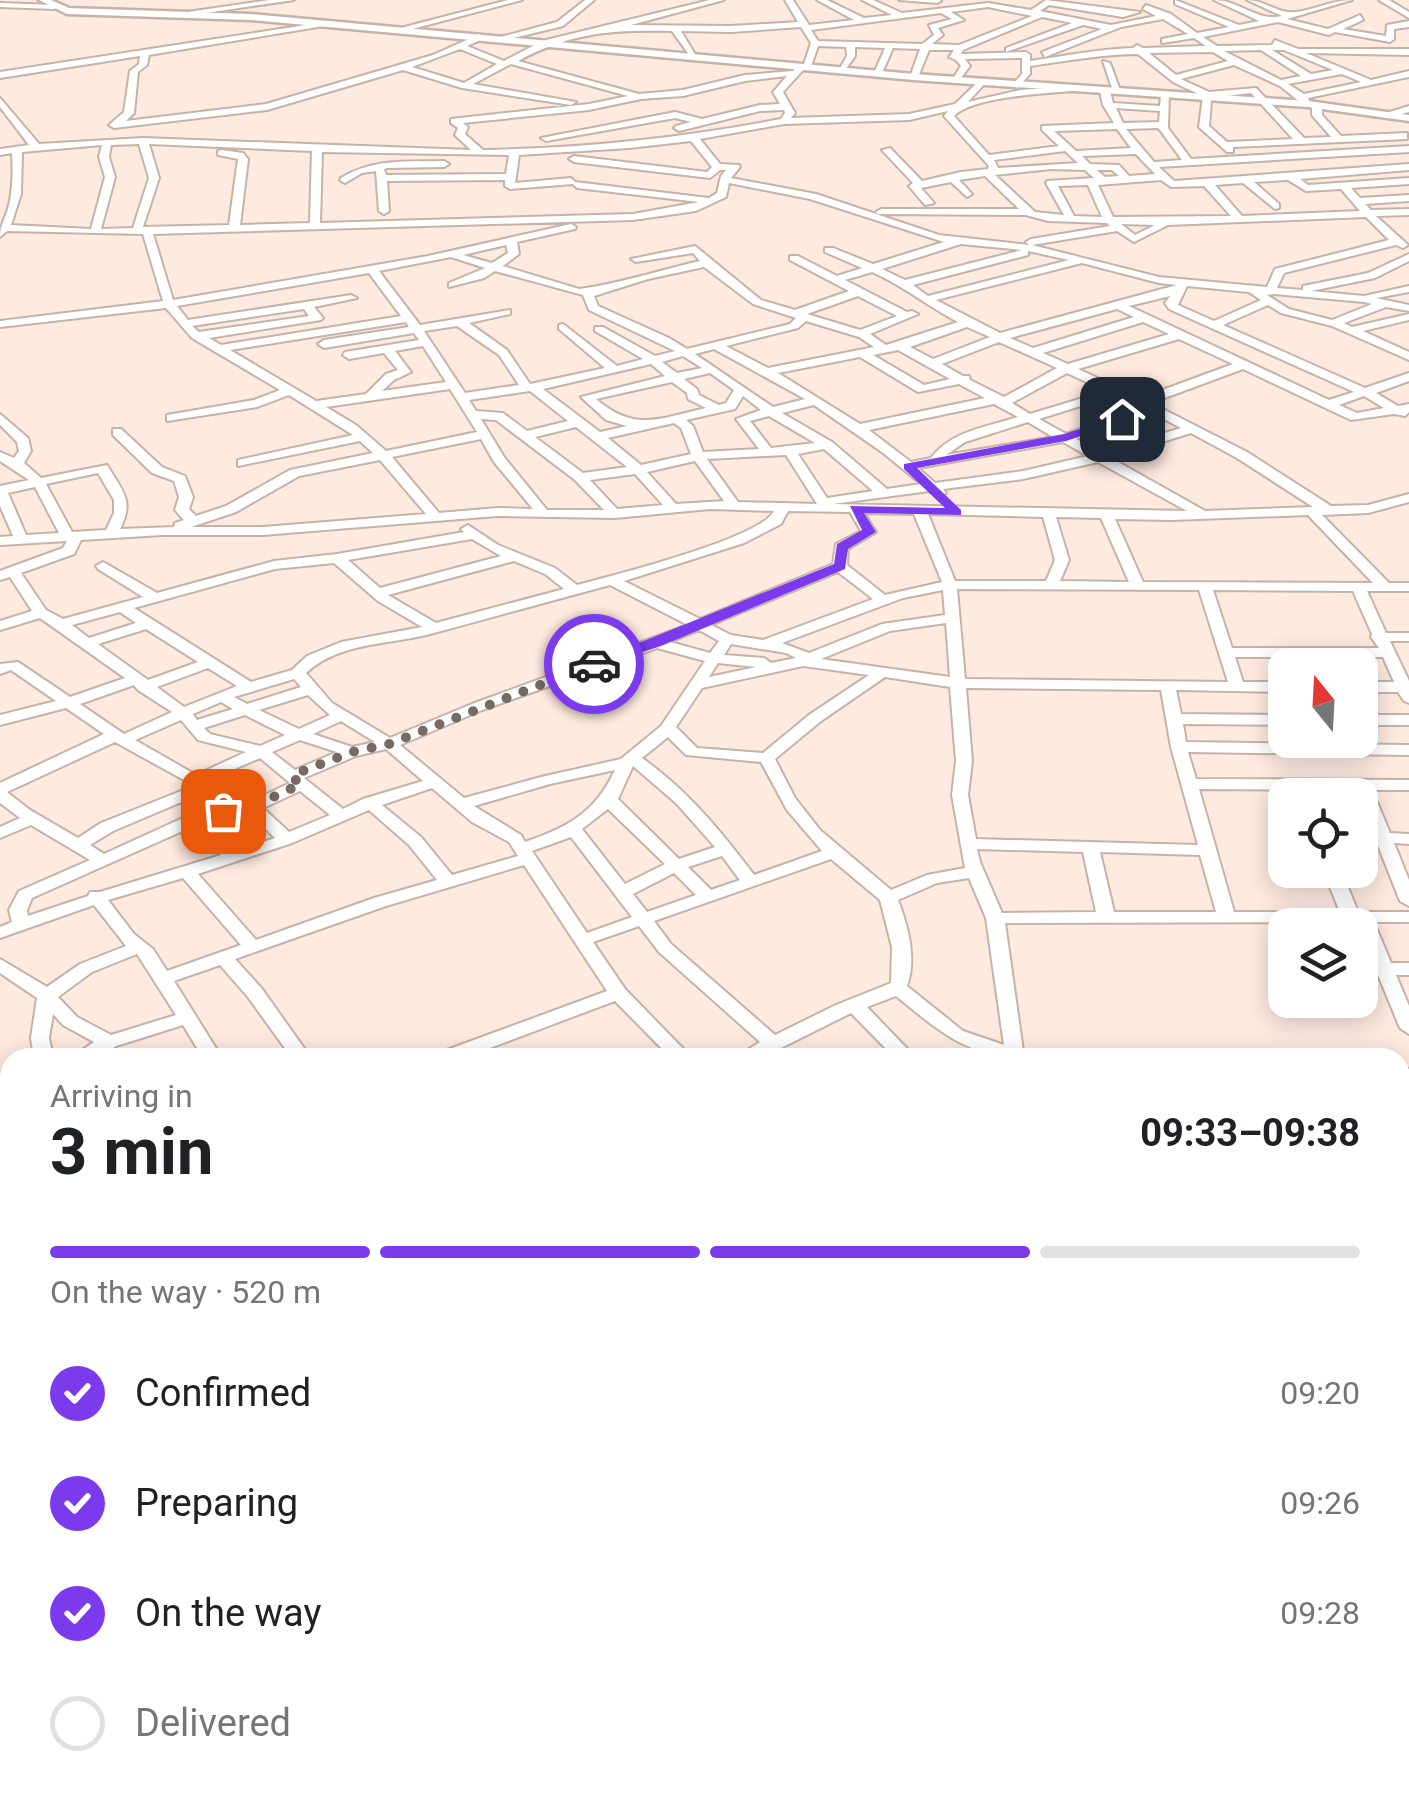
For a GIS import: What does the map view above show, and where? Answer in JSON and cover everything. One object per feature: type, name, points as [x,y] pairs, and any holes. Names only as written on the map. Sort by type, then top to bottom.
[{"type":"street","points":[[205,0],[247,4]]},
{"type":"street","points":[[178,14],[290,0]]},
{"type":"street","points":[[397,30],[518,0]]},
{"type":"street","points":[[497,38],[560,24],[589,0]]},
{"type":"street","points":[[468,84],[546,43],[697,2],[720,0]]},
{"type":"street","points":[[820,0],[866,22]]},
{"type":"street","points":[[866,0],[901,16]]},
{"type":"street","points":[[903,0],[945,1],[960,8]]},
{"type":"street","points":[[1123,0],[1183,4],[1198,0]]},
{"type":"street","points":[[1218,0],[1273,21],[1330,32],[1360,18],[1302,1]]},
{"type":"street","points":[[1253,1],[1267,0]]},
{"type":"street","points":[[1139,49],[1273,21],[1348,0]]},
{"type":"street","points":[[1384,0],[1396,2],[1409,15]]},
{"type":"street","points":[[1040,15],[1036,11],[1050,1],[1126,14],[1155,3]]},
{"type":"street","points":[[1253,1],[1290,16]]},
{"type":"street","points":[[790,2],[803,2]]},
{"type":"street","points":[[784,121],[790,114],[778,92],[801,69],[813,48],[804,22],[790,2]]},
{"type":"street","points":[[684,7],[716,22],[866,22],[983,3],[1084,22],[1139,49],[1176,79],[1210,97],[1253,90],[1302,141]]},
{"type":"street","points":[[1155,3],[1165,16],[1235,62],[1309,102],[1338,140]]},
{"type":"street","points":[[0,5],[49,4],[67,11],[298,21],[801,69],[1309,102],[1385,115],[1407,114],[1408,138],[1224,145]]},
{"type":"street","points":[[1183,4],[1367,81]]},
{"type":"street","points":[[914,77],[924,50],[939,35],[932,27],[960,20],[943,11]]},
{"type":"street","points":[[1112,33],[1130,22],[1198,12]]},
{"type":"street","points":[[960,50],[1040,15]]},
{"type":"street","points":[[276,31],[298,21]]},
{"type":"street","points":[[1053,61],[1045,54],[1099,35],[1218,21]]},
{"type":"street","points":[[607,28],[804,22]]},
{"type":"street","points":[[866,22],[868,43]]},
{"type":"street","points":[[813,48],[1006,51],[1084,22]]},
{"type":"street","points":[[1130,22],[1146,32]]},
{"type":"street","points":[[0,75],[332,24]]},
{"type":"street","points":[[1380,64],[1390,39],[1390,27],[1409,24]]},
{"type":"street","points":[[637,27],[650,52]]},
{"type":"street","points":[[675,28],[692,56]]},
{"type":"street","points":[[1335,30],[1390,39]]},
{"type":"street","points":[[114,125],[258,110],[406,68],[480,37]]},
{"type":"street","points":[[1043,38],[1074,44]]},
{"type":"street","points":[[843,70],[849,51],[868,43],[889,49]]},
{"type":"street","points":[[462,46],[530,52]]},
{"type":"street","points":[[462,46],[510,63],[641,96]]},
{"type":"street","points":[[1017,85],[1029,66],[1097,52],[1285,47]]},
{"type":"street","points":[[1263,48],[1286,66],[1310,77]]},
{"type":"street","points":[[878,73],[889,49]]},
{"type":"street","points":[[960,50],[1022,54],[1029,66]]},
{"type":"street","points":[[958,80],[966,66],[960,50]]},
{"type":"street","points":[[1296,51],[1385,52],[1408,60]]},
{"type":"street","points":[[79,144],[129,114],[134,71],[143,65],[145,53]]},
{"type":"street","points":[[1090,56],[1106,63]]},
{"type":"street","points":[[1380,64],[1408,60]]},
{"type":"street","points":[[1309,102],[1388,76],[1408,60]]},
{"type":"street","points":[[1286,66],[1320,61]]},
{"type":"street","points":[[0,62],[43,69]]},
{"type":"street","points":[[1145,93],[1176,79],[1235,62]]},
{"type":"street","points":[[1029,66],[1049,73],[1106,63]]},
{"type":"street","points":[[1106,63],[1111,91],[1108,105],[1118,124],[1150,164],[1174,184],[1407,167]]},
{"type":"street","points":[[1380,64],[1388,76]]},
{"type":"street","points":[[406,68],[447,82],[587,107]]},
{"type":"street","points":[[481,152],[460,135],[462,127],[454,120],[677,94],[801,69]]},
{"type":"street","points":[[1276,83],[1344,71]]},
{"type":"street","points":[[1237,90],[1228,79],[1255,72]]},
{"type":"street","points":[[1049,73],[1051,85],[1090,90]]},
{"type":"street","points":[[980,82],[950,116],[990,158],[990,176],[1030,212]]},
{"type":"street","points":[[358,150],[357,164],[384,171],[692,136],[784,121],[909,117],[1020,93],[1074,88]]},
{"type":"street","points":[[1166,95],[1165,130],[1190,163]]},
{"type":"street","points":[[1210,97],[1203,118],[1210,134],[1241,160]]},
{"type":"street","points":[[485,107],[548,98]]},
{"type":"street","points":[[0,101],[36,147]]},
{"type":"street","points":[[1108,105],[1164,109]]},
{"type":"street","points":[[586,147],[760,108],[785,107]]},
{"type":"street","points":[[546,138],[675,115],[701,122]]},
{"type":"street","points":[[1093,180],[1101,180],[1045,128],[1118,124],[1182,136]]},
{"type":"street","points":[[1196,135],[1210,134]]},
{"type":"street","points":[[692,136],[717,167]]},
{"type":"street","points":[[0,152],[17,149],[36,147],[106,142],[481,152],[710,175],[717,167],[735,167],[726,176],[722,195],[713,201],[678,211],[594,219],[2,231],[16,196],[17,149]]},
{"type":"street","points":[[95,232],[110,177],[104,157],[106,142]]},
{"type":"street","points":[[144,144],[243,156],[234,228]]},
{"type":"street","points":[[144,144],[154,178],[142,231],[169,304],[184,324],[216,349],[316,404],[363,437],[384,455],[436,516]]},
{"type":"street","points":[[315,226],[317,147]]},
{"type":"street","points":[[1150,164],[1409,149]]},
{"type":"street","points":[[887,150],[919,184]]},
{"type":"street","points":[[990,158],[1033,152],[1139,150]]},
{"type":"street","points":[[1396,150],[1407,167]]},
{"type":"street","points":[[1033,152],[1050,166]]},
{"type":"street","points":[[384,171],[428,153]]},
{"type":"street","points":[[1335,154],[1353,169]]},
{"type":"street","points":[[514,157],[510,186],[574,183],[713,201]]},
{"type":"street","points":[[574,159],[574,183],[594,219]]},
{"type":"street","points":[[929,203],[914,186],[960,174],[1088,166],[1115,167],[1126,179]]},
{"type":"street","points":[[1366,168],[1382,183]]},
{"type":"street","points":[[344,180],[359,171],[510,177]]},
{"type":"street","points":[[384,171],[380,188],[384,211]]},
{"type":"street","points":[[1287,174],[1292,198]]},
{"type":"street","points":[[1069,216],[1050,183],[1164,177]]},
{"type":"street","points":[[1244,178],[1292,198]]},
{"type":"street","points":[[952,179],[967,194]]},
{"type":"street","points":[[727,180],[812,196],[907,230],[958,241],[1038,249],[1088,259],[1181,287],[1253,290],[1284,311],[1334,323],[1405,351]]},
{"type":"street","points":[[1093,180],[1114,224]]},
{"type":"street","points":[[1236,216],[1344,186],[1409,181]]},
{"type":"street","points":[[1207,182],[1236,216]]},
{"type":"street","points":[[1344,186],[1378,226],[1409,248]]},
{"type":"street","points":[[1357,200],[1409,198]]},
{"type":"street","points":[[881,212],[1030,212],[1048,218],[1069,216],[1114,224],[1134,239],[1170,221],[1409,212]]},
{"type":"street","points":[[0,324],[169,304],[451,254],[594,219]]},
{"type":"street","points":[[1024,243],[1114,224]]},
{"type":"street","points":[[1378,226],[1409,224]]},
{"type":"street","points":[[453,285],[495,268],[514,254],[510,241]]},
{"type":"street","points":[[835,280],[958,241]]},
{"type":"street","points":[[1268,297],[1279,270],[1396,241]]},
{"type":"street","points":[[636,259],[695,249],[706,260],[704,264]]},
{"type":"street","points":[[904,284],[1038,249]]},
{"type":"street","points":[[829,250],[904,284],[924,300],[968,323],[1194,428],[1244,455],[1327,510]]},
{"type":"street","points":[[451,254],[588,291],[711,265],[757,302],[860,334],[883,348]]},
{"type":"street","points":[[1388,270],[1409,257]]},
{"type":"street","points":[[794,258],[906,316]]},
{"type":"street","points":[[924,300],[1088,259]]},
{"type":"street","points":[[1216,324],[1268,297],[1409,267]]},
{"type":"street","points":[[372,268],[426,342],[483,435],[542,512]]},
{"type":"street","points":[[1356,278],[1385,298],[1409,308]]},
{"type":"street","points":[[934,363],[1002,338],[1181,287]]},
{"type":"street","points":[[1181,287],[1170,304],[1402,409],[1409,420]]},
{"type":"street","points":[[1334,323],[1361,305],[1409,288]]},
{"type":"street","points":[[588,291],[593,308],[726,377],[770,411],[827,445],[884,493]]},
{"type":"street","points":[[736,356],[798,317],[860,291]]},
{"type":"street","points":[[1292,293],[1361,305],[1387,322]]},
{"type":"street","points":[[184,324],[351,298]]},
{"type":"street","points":[[196,336],[317,318],[306,304]]},
{"type":"street","points":[[1116,305],[1359,418],[1402,409]]},
{"type":"street","points":[[860,334],[936,307]]},
{"type":"street","points":[[216,349],[459,322],[506,312]]},
{"type":"street","points":[[1034,352],[1143,318]]},
{"type":"street","points":[[1354,330],[1409,318]]},
{"type":"street","points":[[459,322],[502,353],[530,388],[638,470],[673,508]]},
{"type":"street","points":[[623,322],[599,329],[654,361],[687,387],[692,396],[718,409]]},
{"type":"street","points":[[726,377],[900,346],[968,323]]},
{"type":"street","points":[[324,344],[379,336],[414,324]]},
{"type":"street","points":[[562,328],[632,387]]},
{"type":"street","points":[[461,397],[613,371],[782,330]]},
{"type":"street","points":[[858,428],[1002,401],[1066,368],[1179,335]]},
{"type":"street","points":[[371,397],[390,377],[405,372],[379,336]]},
{"type":"street","points":[[349,355],[426,342]]},
{"type":"street","points":[[714,345],[765,369],[858,428],[908,466],[957,512]]},
{"type":"street","points":[[900,346],[1201,514]]},
{"type":"street","points":[[862,353],[922,389],[965,379]]},
{"type":"street","points":[[908,466],[1066,438],[1242,365]]},
{"type":"street","points":[[712,370],[587,398],[610,416],[642,426],[678,420],[687,426],[698,456],[734,506]]},
{"type":"street","points":[[1327,404],[1409,377]]},
{"type":"street","points":[[316,404],[451,385]]},
{"type":"street","points":[[598,436],[730,406],[742,389]]},
{"type":"street","points":[[172,418],[257,404],[292,390]]},
{"type":"street","points":[[935,461],[945,448],[960,439],[1117,392]]},
{"type":"street","points":[[767,451],[742,419],[817,400]]},
{"type":"street","points":[[471,415],[500,416],[580,477],[615,514]]},
{"type":"street","points":[[526,435],[578,422]]},
{"type":"street","points":[[3,424],[23,440],[25,451],[6,459]]},
{"type":"street","points":[[0,541],[162,531],[263,531],[456,515],[615,514],[673,508],[824,505],[884,493],[936,490],[1022,476],[1194,428]]},
{"type":"street","points":[[118,432],[157,470],[180,479],[186,497],[182,510],[194,522]]},
{"type":"street","points":[[162,531],[231,509],[295,473],[483,435]]},
{"type":"street","points":[[243,464],[363,437]]},
{"type":"street","points":[[580,477],[638,470],[698,456],[790,452],[827,445]]},
{"type":"street","points":[[790,452],[824,505],[855,509],[1107,516],[1368,509],[1405,504]]},
{"type":"street","points":[[6,459],[40,481],[71,536],[69,551],[7,574],[41,613],[61,624],[216,742],[262,752],[340,815]]},
{"type":"street","points":[[21,539],[0,491],[102,468],[124,500],[125,510],[112,534]]},
{"type":"street","points":[[188,720],[221,696],[297,674],[312,660],[346,645],[434,628],[612,580],[738,540],[776,521],[783,507]]},
{"type":"street","points":[[840,566],[841,547],[870,532],[855,509]]},
{"type":"street","points":[[1310,510],[1385,587]]},
{"type":"street","points":[[920,512],[950,585],[964,761],[960,796],[974,872],[995,918],[1014,1048]]},
{"type":"street","points":[[456,515],[474,535],[511,558],[554,573],[574,590]]},
{"type":"street","points":[[1050,515],[1062,560],[1051,585]]},
{"type":"street","points":[[1107,516],[1138,586]]},
{"type":"street","points":[[263,531],[274,564]]},
{"type":"street","points":[[61,624],[274,564],[337,558],[474,535]]},
{"type":"street","points":[[337,558],[377,593],[434,628]]},
{"type":"street","points":[[377,593],[511,558]]},
{"type":"street","points":[[103,566],[153,597]]},
{"type":"street","points":[[840,566],[882,600]]},
{"type":"street","points":[[21,924],[18,910],[25,896],[191,818],[252,807],[352,752],[389,744],[656,643],[840,566]]},
{"type":"street","points":[[612,580],[727,638],[767,644],[806,660],[958,683],[1268,688]]},
{"type":"street","points":[[767,644],[882,600],[950,585],[1409,588]]},
{"type":"street","points":[[1206,587],[1237,687]]},
{"type":"street","points":[[1358,587],[1378,637],[1396,662],[1406,692],[1378,689]]},
{"type":"street","points":[[117,608],[248,687]]},
{"type":"street","points":[[110,634],[117,608]]},
{"type":"street","points":[[0,626],[41,613]]},
{"type":"street","points":[[698,684],[806,660],[887,627],[952,618]]},
{"type":"street","points":[[87,644],[148,624]]},
{"type":"street","points":[[1378,637],[1409,637]]},
{"type":"street","points":[[162,979],[448,882],[526,853],[573,828],[609,800],[629,761],[668,728],[727,638]]},
{"type":"street","points":[[656,643],[711,658],[778,664]]},
{"type":"street","points":[[1227,652],[1396,662]]},
{"type":"street","points":[[0,720],[209,662]]},
{"type":"street","points":[[4,663],[193,787]]},
{"type":"street","points":[[668,728],[692,752],[768,758],[815,718],[883,672]]},
{"type":"street","points":[[297,674],[342,716],[389,744],[526,853],[618,993],[673,1048]]},
{"type":"street","points":[[1168,686],[1179,748],[1226,916]]},
{"type":"street","points":[[1260,688],[1268,703]]},
{"type":"street","points":[[103,861],[80,842],[31,820],[0,792],[119,738],[242,710],[310,689]]},
{"type":"street","points":[[221,696],[242,710],[352,752]]},
{"type":"street","points":[[80,842],[342,716]]},
{"type":"street","points":[[1173,720],[1268,720]]},
{"type":"street","points":[[1378,720],[1409,720]]},
{"type":"street","points":[[1179,748],[1268,747]]},
{"type":"street","points":[[1378,747],[1409,750]]},
{"type":"street","points":[[763,1048],[898,988],[903,973],[888,898],[810,830],[778,786],[768,758]]},
{"type":"street","points":[[1372,758],[1387,785]]},
{"type":"street","points":[[463,804],[629,761],[669,787],[726,849],[751,883]]},
{"type":"street","points":[[0,933],[96,896],[188,872],[286,838],[369,802],[437,782]]},
{"type":"street","points":[[1190,784],[1268,788]]},
{"type":"street","points":[[1378,785],[1409,785]]},
{"type":"street","points":[[191,818],[193,787]]},
{"type":"street","points":[[609,800],[709,898]]},
{"type":"street","points":[[369,802],[415,841],[448,882]]},
{"type":"street","points":[[252,807],[286,838]]},
{"type":"street","points":[[191,818],[232,856]]},
{"type":"street","points":[[0,833],[31,820]]},
{"type":"street","points":[[1378,824],[1409,900]]},
{"type":"street","points":[[573,828],[624,892],[636,920],[772,1043]]},
{"type":"street","points":[[1384,838],[1409,838]]},
{"type":"street","points":[[968,844],[1208,850]]},
{"type":"street","points":[[1090,846],[1106,917]]},
{"type":"street","points":[[624,892],[676,866],[726,849]]},
{"type":"street","points":[[583,940],[833,853]]},
{"type":"street","points":[[188,872],[252,946]]},
{"type":"street","points":[[888,898],[932,879],[974,872]]},
{"type":"street","points":[[96,896],[139,947],[207,1048]]},
{"type":"street","points":[[995,918],[1268,916]]},
{"type":"street","points":[[1378,917],[1409,917]]},
{"type":"street","points":[[42,1048],[47,996],[86,968],[139,947]]},
{"type":"street","points":[[1378,955],[1409,1028]]},
{"type":"street","points":[[223,958],[251,984],[266,1013],[294,1048]]},
{"type":"street","points":[[0,965],[47,996],[70,1021],[109,1042]]},
{"type":"street","points":[[1386,969],[1409,969]]},
{"type":"street","points":[[898,988],[956,1035],[993,1048]]},
{"type":"street","points":[[470,1048],[618,993]]},
{"type":"street","points":[[854,1006],[897,1048]]},
{"type":"street","points":[[98,1048],[189,1018]]},
{"type":"way so far","points":[[223,811],[252,807],[301,784],[292,777],[300,772],[352,752],[389,744],[594,664]]},
{"type":"route","points":[[594,664],[656,643],[779,588],[840,566],[841,547],[870,532],[855,509],[957,512],[908,466],[1066,438],[1122,419]]}]
